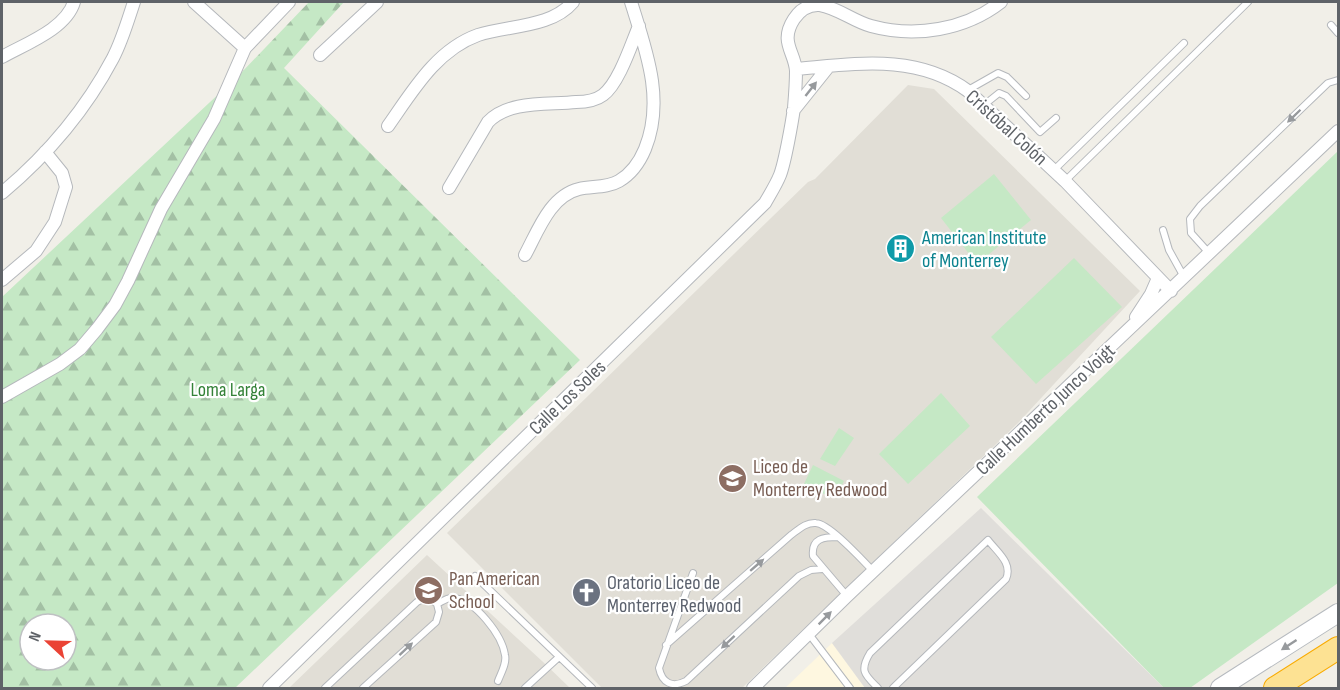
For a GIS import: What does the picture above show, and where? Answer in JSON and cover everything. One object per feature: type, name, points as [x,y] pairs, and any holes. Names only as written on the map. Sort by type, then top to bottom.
[{"type":"highway","points":[[1275,688],[1338,648]]},
{"type":"street","points":[[2,57],[59,25],[72,9],[74,2]]},
{"type":"street","points":[[2,193],[45,152],[93,91],[114,57],[134,2]]},
{"type":"street","points":[[194,2],[245,48]]},
{"type":"street","points":[[2,397],[60,364],[80,349],[114,305],[128,281],[161,209],[214,119],[245,48],[289,2]]},
{"type":"street","points":[[320,55],[377,2]]},
{"type":"street","points":[[388,126],[423,77],[440,58],[458,45],[477,35],[544,20],[566,10],[573,2]]},
{"type":"street","points":[[525,255],[557,201],[578,189],[609,185],[620,181],[631,172],[642,156],[652,133],[655,104],[653,78],[631,2]]},
{"type":"street","points":[[796,69],[787,45],[788,32],[803,8],[812,5],[832,9],[870,25],[887,29],[926,31],[952,26],[974,18],[1001,2]]},
{"type":"street","points":[[449,188],[488,122],[495,115],[517,107],[584,102],[603,96],[615,80],[639,26]]},
{"type":"street","name":"Cristóbal Colón","points":[[796,69],[887,63],[914,66],[954,81],[984,105],[1054,170],[1171,291]]},
{"type":"street","points":[[793,111],[828,66]]},
{"type":"street","name":"Calle Los Soles","points":[[269,688],[765,203],[780,174],[793,111],[796,69]]},
{"type":"street","name":"Calle Humberto Junco Voigt","points":[[753,688],[847,596],[1338,131]]},
{"type":"street","points":[[2,280],[36,251],[55,222],[66,187],[62,173],[45,152]]},
{"type":"street","points":[[1117,342],[1145,305],[1158,278]]},
{"type":"street","points":[[1221,688],[1338,613]]},
{"type":"lane","points":[[1065,181],[1248,2]]},
{"type":"lane","points":[[1331,25],[1338,33]]},
{"type":"lane","points":[[1054,170],[1184,43]]},
{"type":"lane","points":[[968,91],[998,73],[1007,77],[1026,96]]},
{"type":"lane","points":[[1209,254],[1191,233],[1190,219],[1195,212],[1328,82],[1338,80]]},
{"type":"lane","points":[[984,105],[999,93],[1006,96],[1040,132],[1056,118]]},
{"type":"lane","points":[[1163,230],[1169,250],[1184,277]]},
{"type":"lane","points":[[666,645],[802,527],[817,523],[822,525],[838,537],[874,572]]},
{"type":"lane","points":[[838,537],[823,537],[813,545],[813,556],[847,596]]},
{"type":"lane","points":[[878,688],[863,670],[864,662],[870,653],[988,540],[1008,566],[1009,573],[1006,579],[892,688]]},
{"type":"lane","points":[[693,573],[658,668],[664,681],[671,685],[678,685],[686,681],[799,576],[811,570],[822,569]]},
{"type":"lane","points":[[475,576],[592,688]]},
{"type":"lane","points":[[325,688],[422,598],[427,598],[437,604],[440,612],[436,622],[363,688]]},
{"type":"lane","points":[[437,604],[446,598],[458,598],[486,619],[502,643],[506,657],[498,681]]},
{"type":"lane","points":[[809,634],[847,687]]},
{"type":"lane","points":[[525,688],[559,657]]},
{"type":"shaded area","name":"Liceo de Monterrey Redwood","points":[[908,85],[934,89],[1140,291],[1018,423],[742,688],[602,688],[447,533],[808,182],[815,179]]},
{"type":"shaded area","points":[[981,508],[1164,688],[865,688],[832,643]]},
{"type":"shaded area","name":"Pan American School","points":[[427,555],[542,661],[570,688],[289,688]]},
{"type":"shaded area","points":[[832,643],[865,688],[785,688]]},
{"type":"green space","name":"Loma Larga","points":[[309,2],[344,2],[284,68],[580,360],[235,688],[2,688],[2,297],[241,73]]},
{"type":"green space","points":[[1338,151],[1338,583],[1190,688],[1164,688],[977,497]]},
{"type":"green space","points":[[994,174],[1031,220],[977,264],[941,218]]},
{"type":"green space","points":[[1074,258],[1122,307],[1036,384],[991,337]]},
{"type":"green space","points":[[941,393],[970,426],[908,484],[879,454]]},
{"type":"green space","points":[[839,428],[854,438],[835,466],[820,459]]},
{"type":"green space","points":[[813,465],[844,481],[835,498],[803,486]]},
{"type":"place","name":"American Institute of Monterrey","points":[[901,248]]},
{"type":"place","name":"Liceo de Monterrey Redwood","points":[[732,478]]},
{"type":"place","name":"Pan American School","points":[[428,590]]},
{"type":"place","name":"Oratorio Liceo de Monterrey Redwood","points":[[586,593]]}]
